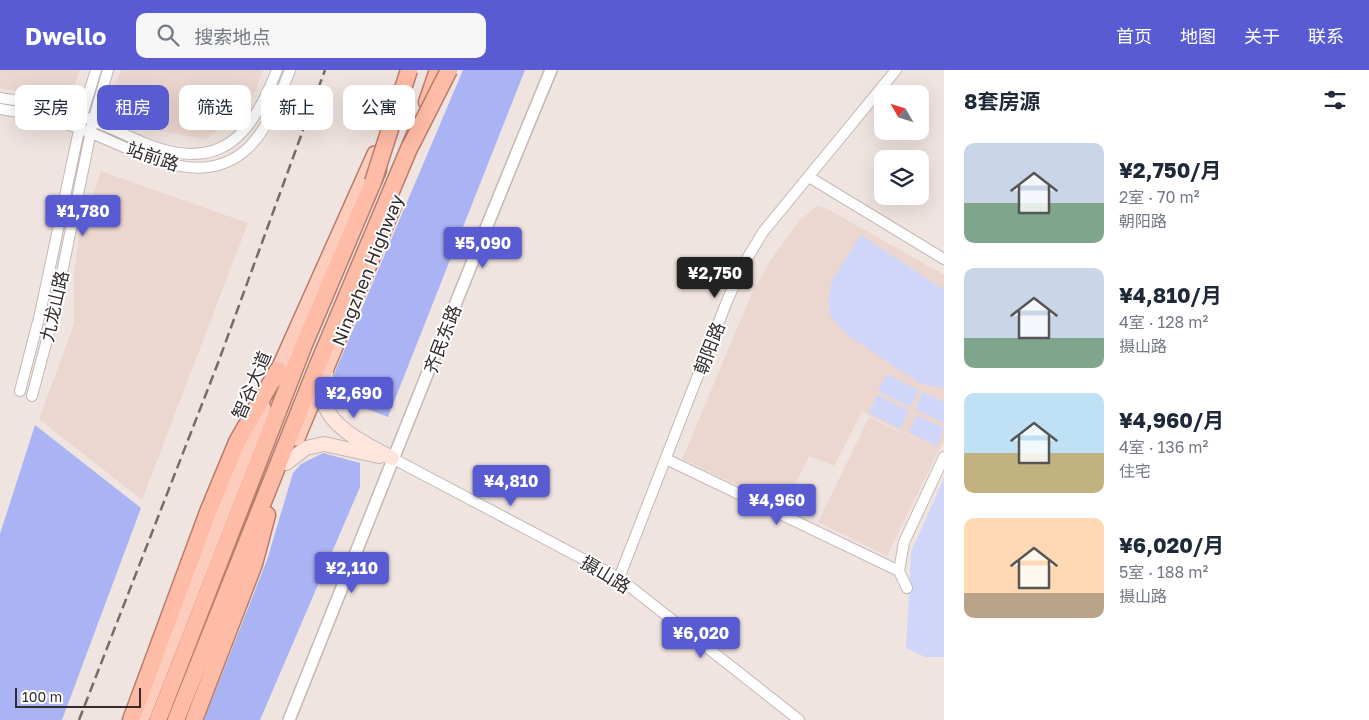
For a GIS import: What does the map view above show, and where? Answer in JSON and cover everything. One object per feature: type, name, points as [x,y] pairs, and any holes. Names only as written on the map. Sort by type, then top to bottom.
[{"type":"highway","points":[[373,182],[409,70]]},
{"type":"highway","name":"智谷大道","points":[[158,720],[303,347],[373,182],[417,70]]},
{"type":"highway","points":[[176,720],[317,367],[411,145],[438,70]]},
{"type":"highway","points":[[411,145],[449,70]]},
{"type":"highway","points":[[131,720],[208,512],[237,442],[278,370]]},
{"type":"highway","points":[[194,720],[254,564],[270,501]]},
{"type":"main road","name":"智谷大道","points":[[141,720],[278,370],[364,180],[409,70]]},
{"type":"main road","name":"Ningzhen Highway","points":[[184,720],[270,501],[449,70]]},
{"type":"main road","points":[[326,370],[324,401],[335,421],[347,432],[392,458]]},
{"type":"main road","points":[[286,463],[306,448],[324,444],[392,458]]},
{"type":"street","name":"九龙山路","points":[[87,100],[96,70]]},
{"type":"street","name":"九龙山路","points":[[32,396],[53,317],[93,121],[108,70]]},
{"type":"street","name":"站前路","points":[[87,118],[151,146],[197,155],[224,148],[243,133],[256,115],[277,70]]},
{"type":"street","name":"站前路","points":[[85,130],[162,162],[184,168],[207,167],[228,161],[248,148],[264,128],[290,70]]},
{"type":"street","name":"齐民东路","points":[[289,720],[392,458],[422,389],[465,277],[551,70]]},
{"type":"street","name":"朝阳路","points":[[619,578],[727,301],[746,262],[763,232],[896,70]]},
{"type":"street","name":"站前路","points":[[0,98],[15,101]]},
{"type":"street","name":"站前路","points":[[0,109],[15,112]]},
{"type":"street","name":"九龙山路","points":[[20,391],[40,314],[79,130]]},
{"type":"street","points":[[809,177],[944,258]]},
{"type":"street","points":[[907,588],[899,571],[904,542],[944,457]]},
{"type":"street","name":"摄山路","points":[[392,458],[619,578],[800,720]]},
{"type":"street","points":[[666,459],[899,571]]},
{"type":"shaded area","points":[[0,70],[80,70],[75,85],[15,85],[15,91],[0,88]]},
{"type":"shaded area","points":[[121,70],[263,70],[256,90],[251,97],[251,85],[179,85],[179,130],[218,130],[205,139],[158,130],[169,130],[169,85],[115,85]]},
{"type":"shaded area","points":[[463,70],[525,70],[388,417],[344,400],[332,379]]},
{"type":"shaded area","points":[[101,171],[248,223],[142,500],[39,419],[74,324],[74,273],[79,237]]},
{"type":"shaded area","points":[[817,206],[826,208],[944,275],[944,441],[939,450],[862,412],[834,466],[809,456],[784,508],[682,459],[753,291],[770,261],[799,221]]},
{"type":"shaded area","points":[[861,235],[944,290],[944,388],[921,384],[846,334],[831,317],[828,302],[832,280]]},
{"type":"shaded area","points":[[887,374],[919,390],[910,407],[878,391]]},
{"type":"shaded area","points":[[923,392],[944,402],[944,423],[915,409]]},
{"type":"shaded area","points":[[877,395],[909,411],[900,429],[869,413]]},
{"type":"shaded area","points":[[917,415],[944,428],[937,446],[909,432]]},
{"type":"shaded area","points":[[869,417],[939,450],[887,556],[818,522]]},
{"type":"shaded area","points":[[35,425],[141,508],[62,720],[0,720],[0,534]]},
{"type":"shaded area","points":[[323,453],[360,463],[360,487],[260,720],[204,720],[267,560],[293,473],[301,464]]},
{"type":"shaded area","points":[[944,478],[944,657],[925,657],[906,648],[911,552]]},
{"type":"railway","points":[[79,720],[218,363],[325,70]]}]
